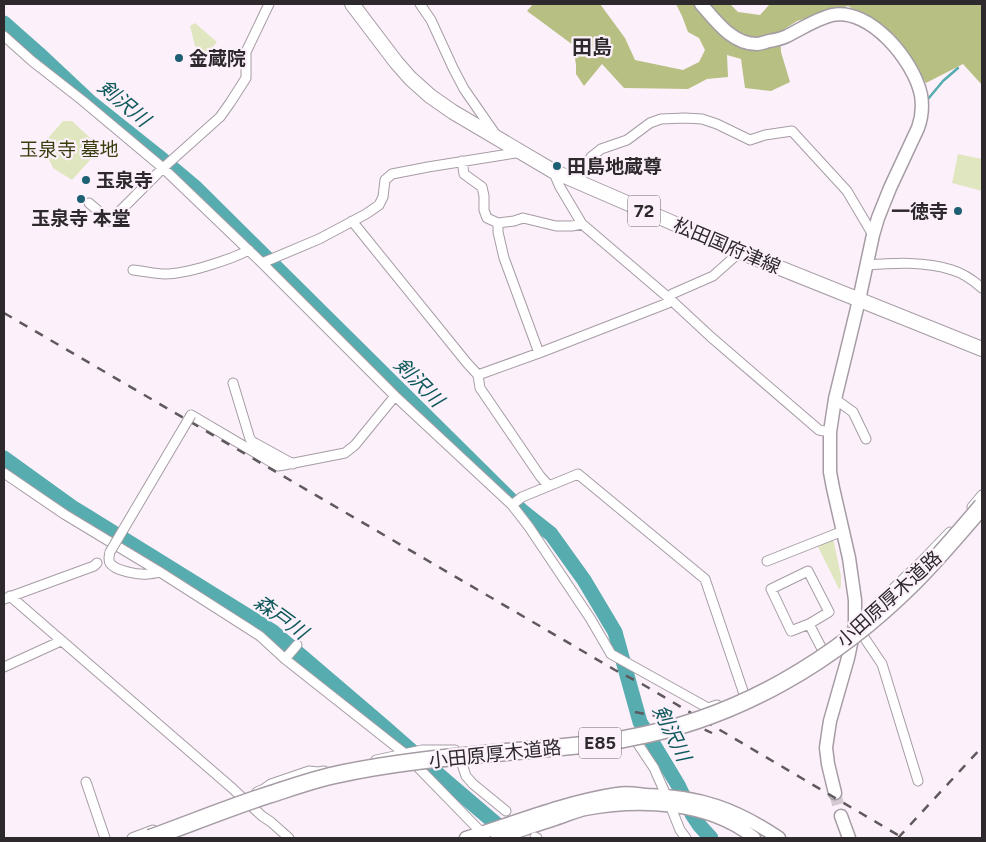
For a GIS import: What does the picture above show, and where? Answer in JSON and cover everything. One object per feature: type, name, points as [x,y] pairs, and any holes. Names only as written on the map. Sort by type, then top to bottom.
[{"type":"highway","name":"小田原厚木道路","points":[[150,838],[241,804],[332,776],[378,767],[439,759],[580,746],[670,730],[710,716],[772,689],[799,674],[873,620],[914,582],[982,506]]},
{"type":"highway","name":"小田原厚木道路","points":[[180,838],[245,814],[334,786],[379,777],[437,769],[582,755],[630,748],[673,738],[737,716],[776,697],[838,659],[920,589],[982,520]]},
{"type":"main road","name":"松田国府津線","points":[[352,4],[396,62],[430,96],[453,112],[553,171],[740,252],[982,349]]},
{"type":"street","points":[[89,203],[110,221],[163,168],[220,117],[246,78],[246,52],[269,4]]},
{"type":"street","points":[[420,4],[431,20],[452,68],[464,89],[501,141]]},
{"type":"street","points":[[701,4],[719,24],[740,41],[758,44],[785,37],[832,15],[858,17],[884,35],[900,53],[917,81],[920,94],[922,107],[917,133],[890,188],[873,235],[835,399],[830,432],[830,472],[849,558],[855,624],[848,658],[830,721],[826,748],[835,793]]},
{"type":"street","points":[[4,36],[163,168],[249,250],[395,396],[513,505],[600,634],[611,654],[708,708],[744,694],[790,670],[834,642],[920,563],[982,495]]},
{"type":"street","points":[[579,182],[591,157],[601,149],[627,140],[650,123],[662,119],[702,119],[725,127],[750,140],[765,135],[792,131],[847,191],[873,235]]},
{"type":"street","points":[[262,263],[319,239],[366,214],[379,205],[383,197],[385,180],[392,174],[522,152]]},
{"type":"street","points":[[462,161],[464,174],[482,187],[484,210],[487,218],[498,223],[523,218],[556,226],[582,224]]},
{"type":"street","points":[[553,171],[560,187],[582,224],[819,430],[830,432]]},
{"type":"street","points":[[352,221],[478,375],[480,388],[548,485]]},
{"type":"street","points":[[498,223],[498,232],[504,258],[539,353]]},
{"type":"street","points":[[133,270],[166,274],[192,270],[249,250]]},
{"type":"street","points":[[478,375],[668,303],[672,294],[713,276],[740,252]]},
{"type":"street","points":[[866,264],[901,263],[940,267],[954,270],[982,288]]},
{"type":"street","points":[[233,382],[250,439],[293,464]]},
{"type":"street","points":[[160,572],[144,574],[120,570],[112,566],[109,557],[110,552],[191,415],[278,466],[345,453],[355,445],[395,396]]},
{"type":"street","points":[[835,399],[853,412],[866,439]]},
{"type":"street","points":[[4,473],[64,514],[260,636],[285,659],[404,753],[483,833]]},
{"type":"street","points":[[513,505],[522,497],[578,474],[705,579],[744,694]]},
{"type":"street","points":[[767,561],[842,531]]},
{"type":"street","points":[[7,598],[94,566],[96,563]]},
{"type":"street","points":[[808,570],[829,612],[809,624],[791,631],[771,590],[808,570]]},
{"type":"street","points":[[7,598],[61,641],[289,838]]},
{"type":"street","points":[[809,624],[822,650]]},
{"type":"street","points":[[855,624],[882,664],[918,782]]},
{"type":"street","points":[[4,667],[61,641]]},
{"type":"street","points":[[285,659],[298,645]]},
{"type":"street","points":[[132,838],[243,798],[270,784],[309,771],[318,772],[422,750],[458,750],[562,740],[629,731],[672,799],[680,830],[686,838]]},
{"type":"street","points":[[458,750],[466,776],[512,822]]},
{"type":"street","points":[[86,782],[105,838]]},
{"type":"street","points":[[466,838],[579,802],[619,794],[703,801],[730,810],[780,838]]},
{"type":"street","points":[[672,799],[688,808],[720,817],[754,838]]},
{"type":"street","points":[[841,816],[849,838]]},
{"type":"street","points":[[499,838],[512,822]]},
{"type":"green space","points":[[533,4],[600,4],[625,38],[635,60],[683,70],[699,62],[705,50],[699,38],[688,32],[676,4],[730,4],[738,12],[760,15],[769,4],[982,4],[982,85],[963,64],[926,83],[894,35],[848,6],[797,21],[780,32],[781,52],[790,82],[771,91],[745,88],[741,59],[727,55],[728,77],[707,79],[688,89],[624,88],[602,64],[584,86],[576,74],[573,45],[527,11]]},
{"type":"green space","points":[[195,23],[217,42],[204,57],[195,46],[190,26]]},
{"type":"green space","name":"玉泉寺 墓地","points":[[63,121],[72,121],[101,148],[72,180],[53,168],[42,145]]},
{"type":"green space","points":[[958,154],[982,159],[982,191],[952,183]]},
{"type":"green space","points":[[833,538],[841,576],[841,587],[839,589],[817,545]]},
{"type":"waterway","name":"剣沢川","points":[[4,23],[89,101],[196,188],[522,511],[551,534],[584,580],[615,632],[640,722],[678,785],[692,814],[711,838]]},
{"type":"waterway","points":[[928,99],[943,81],[958,68]]},
{"type":"waterway","name":"森戸川","points":[[4,458],[72,507],[272,631],[508,834]]},
{"type":"tunnel","points":[[835,793],[841,816]]},
{"type":"railway","points":[[4,313],[903,838]]},
{"type":"railway","points":[[635,712],[684,722],[712,733]]},
{"type":"railway","points":[[898,838],[982,747]]},
{"type":"place","name":"金蔵院","points":[[179,58]]},
{"type":"place","name":"田島地蔵尊","points":[[557,166]]},
{"type":"place","name":"玉泉寺","points":[[86,180]]},
{"type":"place","name":"玉泉寺 本堂","points":[[81,199]]},
{"type":"place","name":"一徳寺","points":[[958,211]]},
{"type":"district","name":"田島","points":[[592,47]]}]
